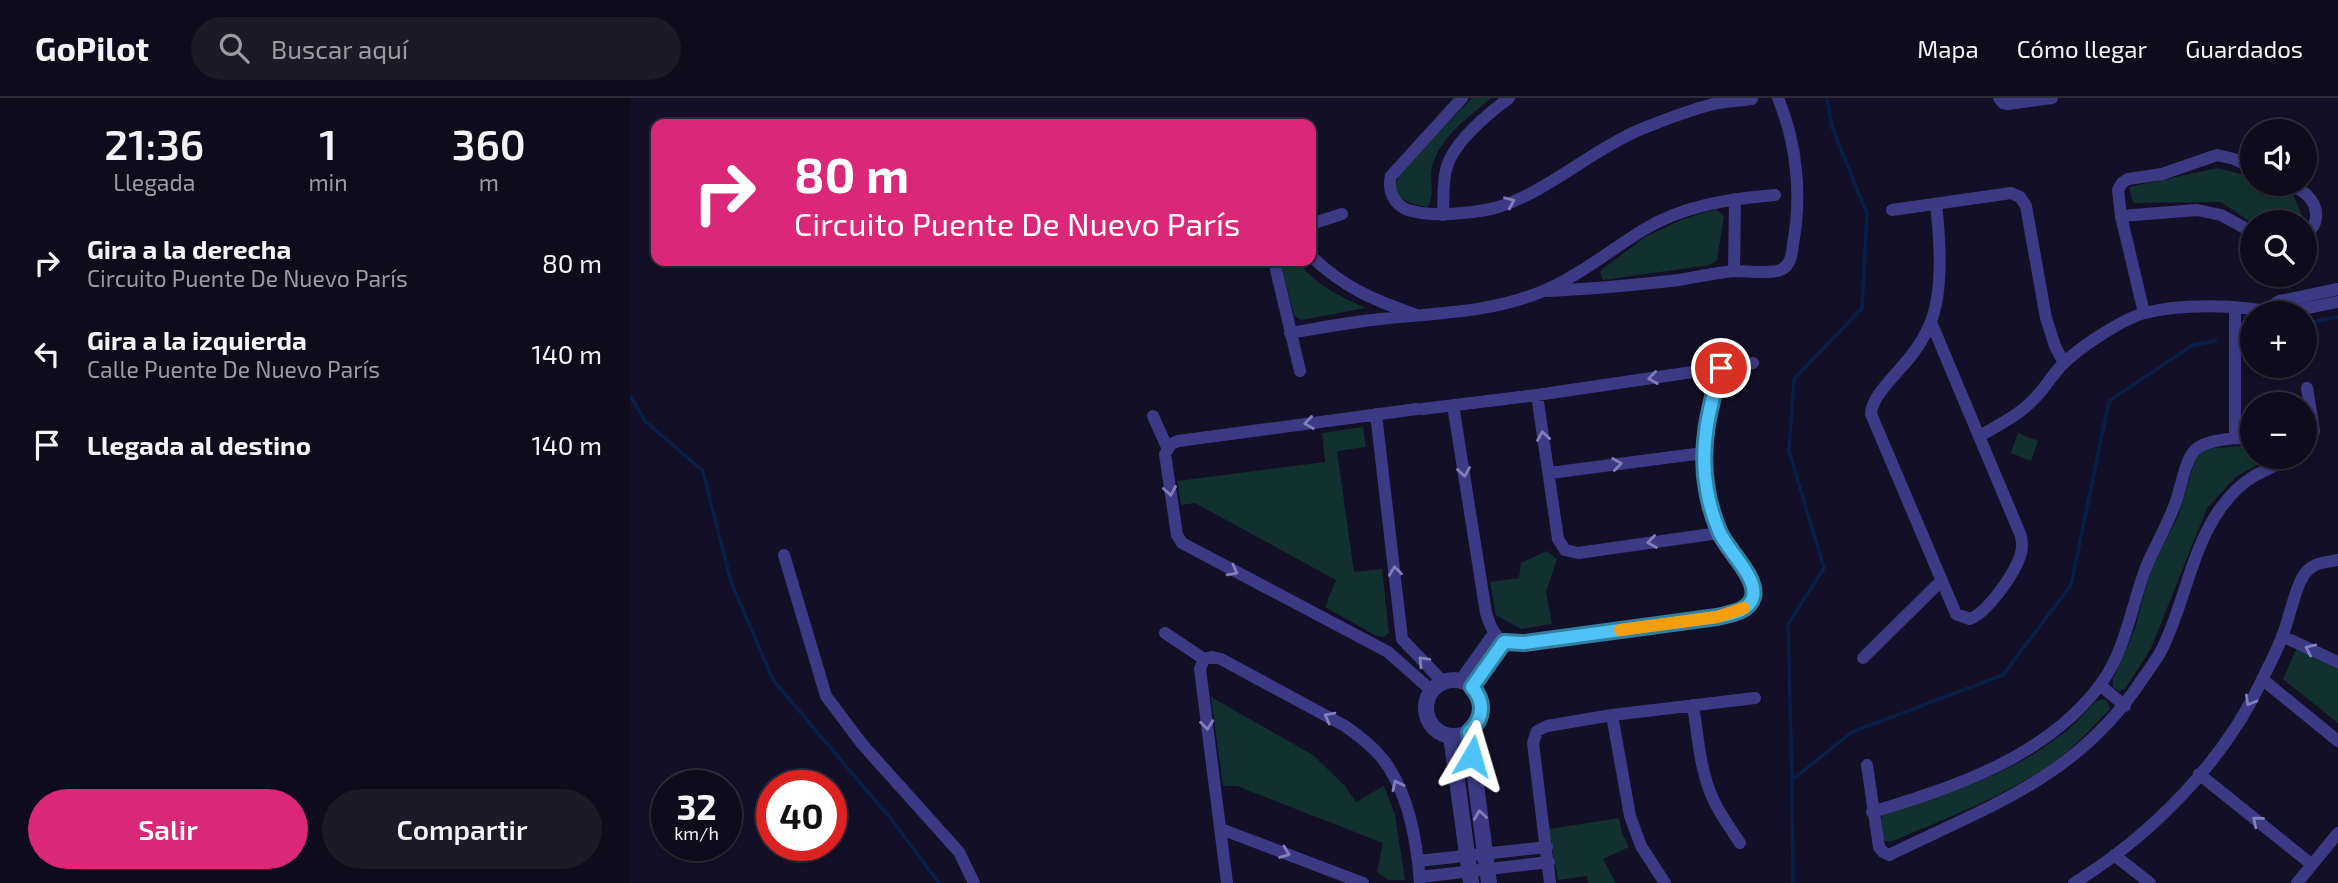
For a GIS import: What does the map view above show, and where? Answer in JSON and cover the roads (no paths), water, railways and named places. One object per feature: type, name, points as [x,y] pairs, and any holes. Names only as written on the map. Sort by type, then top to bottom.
[{"type":"street","points":[[1462,98],[1394,170],[1389,184],[1392,196],[1403,208],[1443,215],[1500,207],[1524,196],[1636,131],[1710,101],[1752,99]]},
{"type":"street","points":[[1443,215],[1444,184],[1447,166],[1453,153],[1471,131],[1509,98]]},
{"type":"street","points":[[1543,291],[1595,289],[1734,271],[1777,271],[1786,267],[1791,257],[1797,223],[1797,197],[1790,133],[1778,98]]},
{"type":"street","points":[[1999,98],[2008,104],[2052,98]]},
{"type":"street","points":[[2144,313],[2121,216],[2118,190],[2122,183],[2128,179],[2162,174],[2217,155],[2240,162]]},
{"type":"street","points":[[1892,210],[2011,193],[2020,197],[2026,206],[2046,318],[2064,363]]},
{"type":"street","points":[[1290,333],[1377,319],[1489,307],[1543,291],[1579,272],[1655,224],[1706,204],[1775,195]]},
{"type":"street","points":[[1734,271],[1735,199]]},
{"type":"street","points":[[1931,322],[2021,536],[2021,554],[1990,604],[1970,619],[1956,614],[1871,414],[1875,400],[1916,350],[1931,322],[1938,271],[1936,205]]},
{"type":"street","points":[[2121,216],[2197,210],[2221,215],[2240,225]]},
{"type":"street","points":[[1316,222],[1342,214]]},
{"type":"street","points":[[1316,261],[1330,275],[1354,290],[1380,303],[1418,316]]},
{"type":"street","points":[[1275,266],[1300,371]]},
{"type":"street","points":[[2280,301],[2338,289]]},
{"type":"street","points":[[2317,305],[2338,302]]},
{"type":"street","points":[[1980,436],[2032,401],[2064,363],[2098,338],[2144,313],[2191,307],[2240,308]]},
{"type":"street","points":[[2235,307],[2235,438]]},
{"type":"street","points":[[1167,447],[1178,441],[1536,395],[1753,363]]},
{"type":"street","points":[[1453,405],[1486,613],[1499,637],[1524,643],[1717,617],[1743,609],[1753,596],[1749,578],[1719,533],[1707,491],[1703,453],[1711,403],[1721,368]]},
{"type":"street","points":[[2307,388],[2308,392]]},
{"type":"street","points":[[1536,395],[1560,545],[1571,553],[1719,533]]},
{"type":"street","points":[[1376,414],[1402,639],[1438,686]]},
{"type":"street","points":[[1153,416],[1167,447],[1165,457],[1177,535],[1182,543],[1388,652],[1438,686],[1466,684]]},
{"type":"street","points":[[1872,812],[1972,777],[2029,749],[2068,720],[2100,685],[2125,637],[2146,568],[2175,505],[2192,454],[2207,443],[2240,438]]},
{"type":"street","points":[[1549,473],[1703,453]]},
{"type":"street","points":[[1867,765],[1879,847],[1889,855],[1990,808],[2057,769],[2085,747],[2125,706],[2163,648],[2200,545],[2212,521],[2244,484],[2269,469]]},
{"type":"street","points":[[785,555],[826,696],[862,744],[959,852],[974,883]]},
{"type":"street","points":[[2074,883],[2096,876],[2114,855],[2151,825],[2199,774],[2232,731],[2262,679],[2282,636],[2306,571],[2318,564],[2338,560]]},
{"type":"street","points":[[1863,658],[1941,580]]},
{"type":"street","points":[[1166,633],[1204,659],[1221,659],[1345,726],[1362,738],[1382,758],[1401,792],[1410,817],[1420,880],[1469,870],[1549,862]]},
{"type":"street","points":[[2282,636],[2338,662]]},
{"type":"street","points":[[1466,684],[1499,637]]},
{"type":"street","points":[[1388,652],[1402,639]]},
{"type":"street","points":[[1204,659],[1200,669],[1227,883]]},
{"type":"street","points":[[2262,679],[2338,741]]},
{"type":"street","points":[[1438,686],[1426,706],[1427,715],[1436,729],[1451,736],[1469,732],[1480,719],[1481,702],[1466,684]]},
{"type":"street","points":[[2100,685],[2125,706]]},
{"type":"street","points":[[1550,883],[1533,743],[1535,734],[1547,726],[1612,715],[1755,698]]},
{"type":"street","points":[[1693,705],[1709,790],[1714,803],[1740,843]]},
{"type":"street","points":[[1612,715],[1630,816],[1641,846],[1665,883]]},
{"type":"street","points":[[1469,732],[1487,868]]},
{"type":"street","points":[[1451,736],[1469,870]]},
{"type":"street","points":[[2199,774],[2311,864]]},
{"type":"street","points":[[1221,829],[1363,883]]},
{"type":"street","points":[[2297,883],[2338,833]]},
{"type":"street","points":[[1487,868],[1547,847]]},
{"type":"street","points":[[2114,855],[2150,883]]},
{"type":"street","points":[[1418,860],[1469,870]]},
{"type":"waterway","points":[[1792,780],[1788,624],[1824,568],[1789,451],[1794,379],[1862,308],[1867,214],[1832,127],[1827,98]]},
{"type":"waterway","points":[[2317,321],[2338,317]]},
{"type":"waterway","points":[[1793,883],[1792,780],[1852,732],[2003,675],[2071,585],[2109,401],[2193,345],[2216,341]]},
{"type":"waterway","points":[[630,396],[646,422],[703,471],[731,582],[773,680],[891,819],[939,883]]}]
